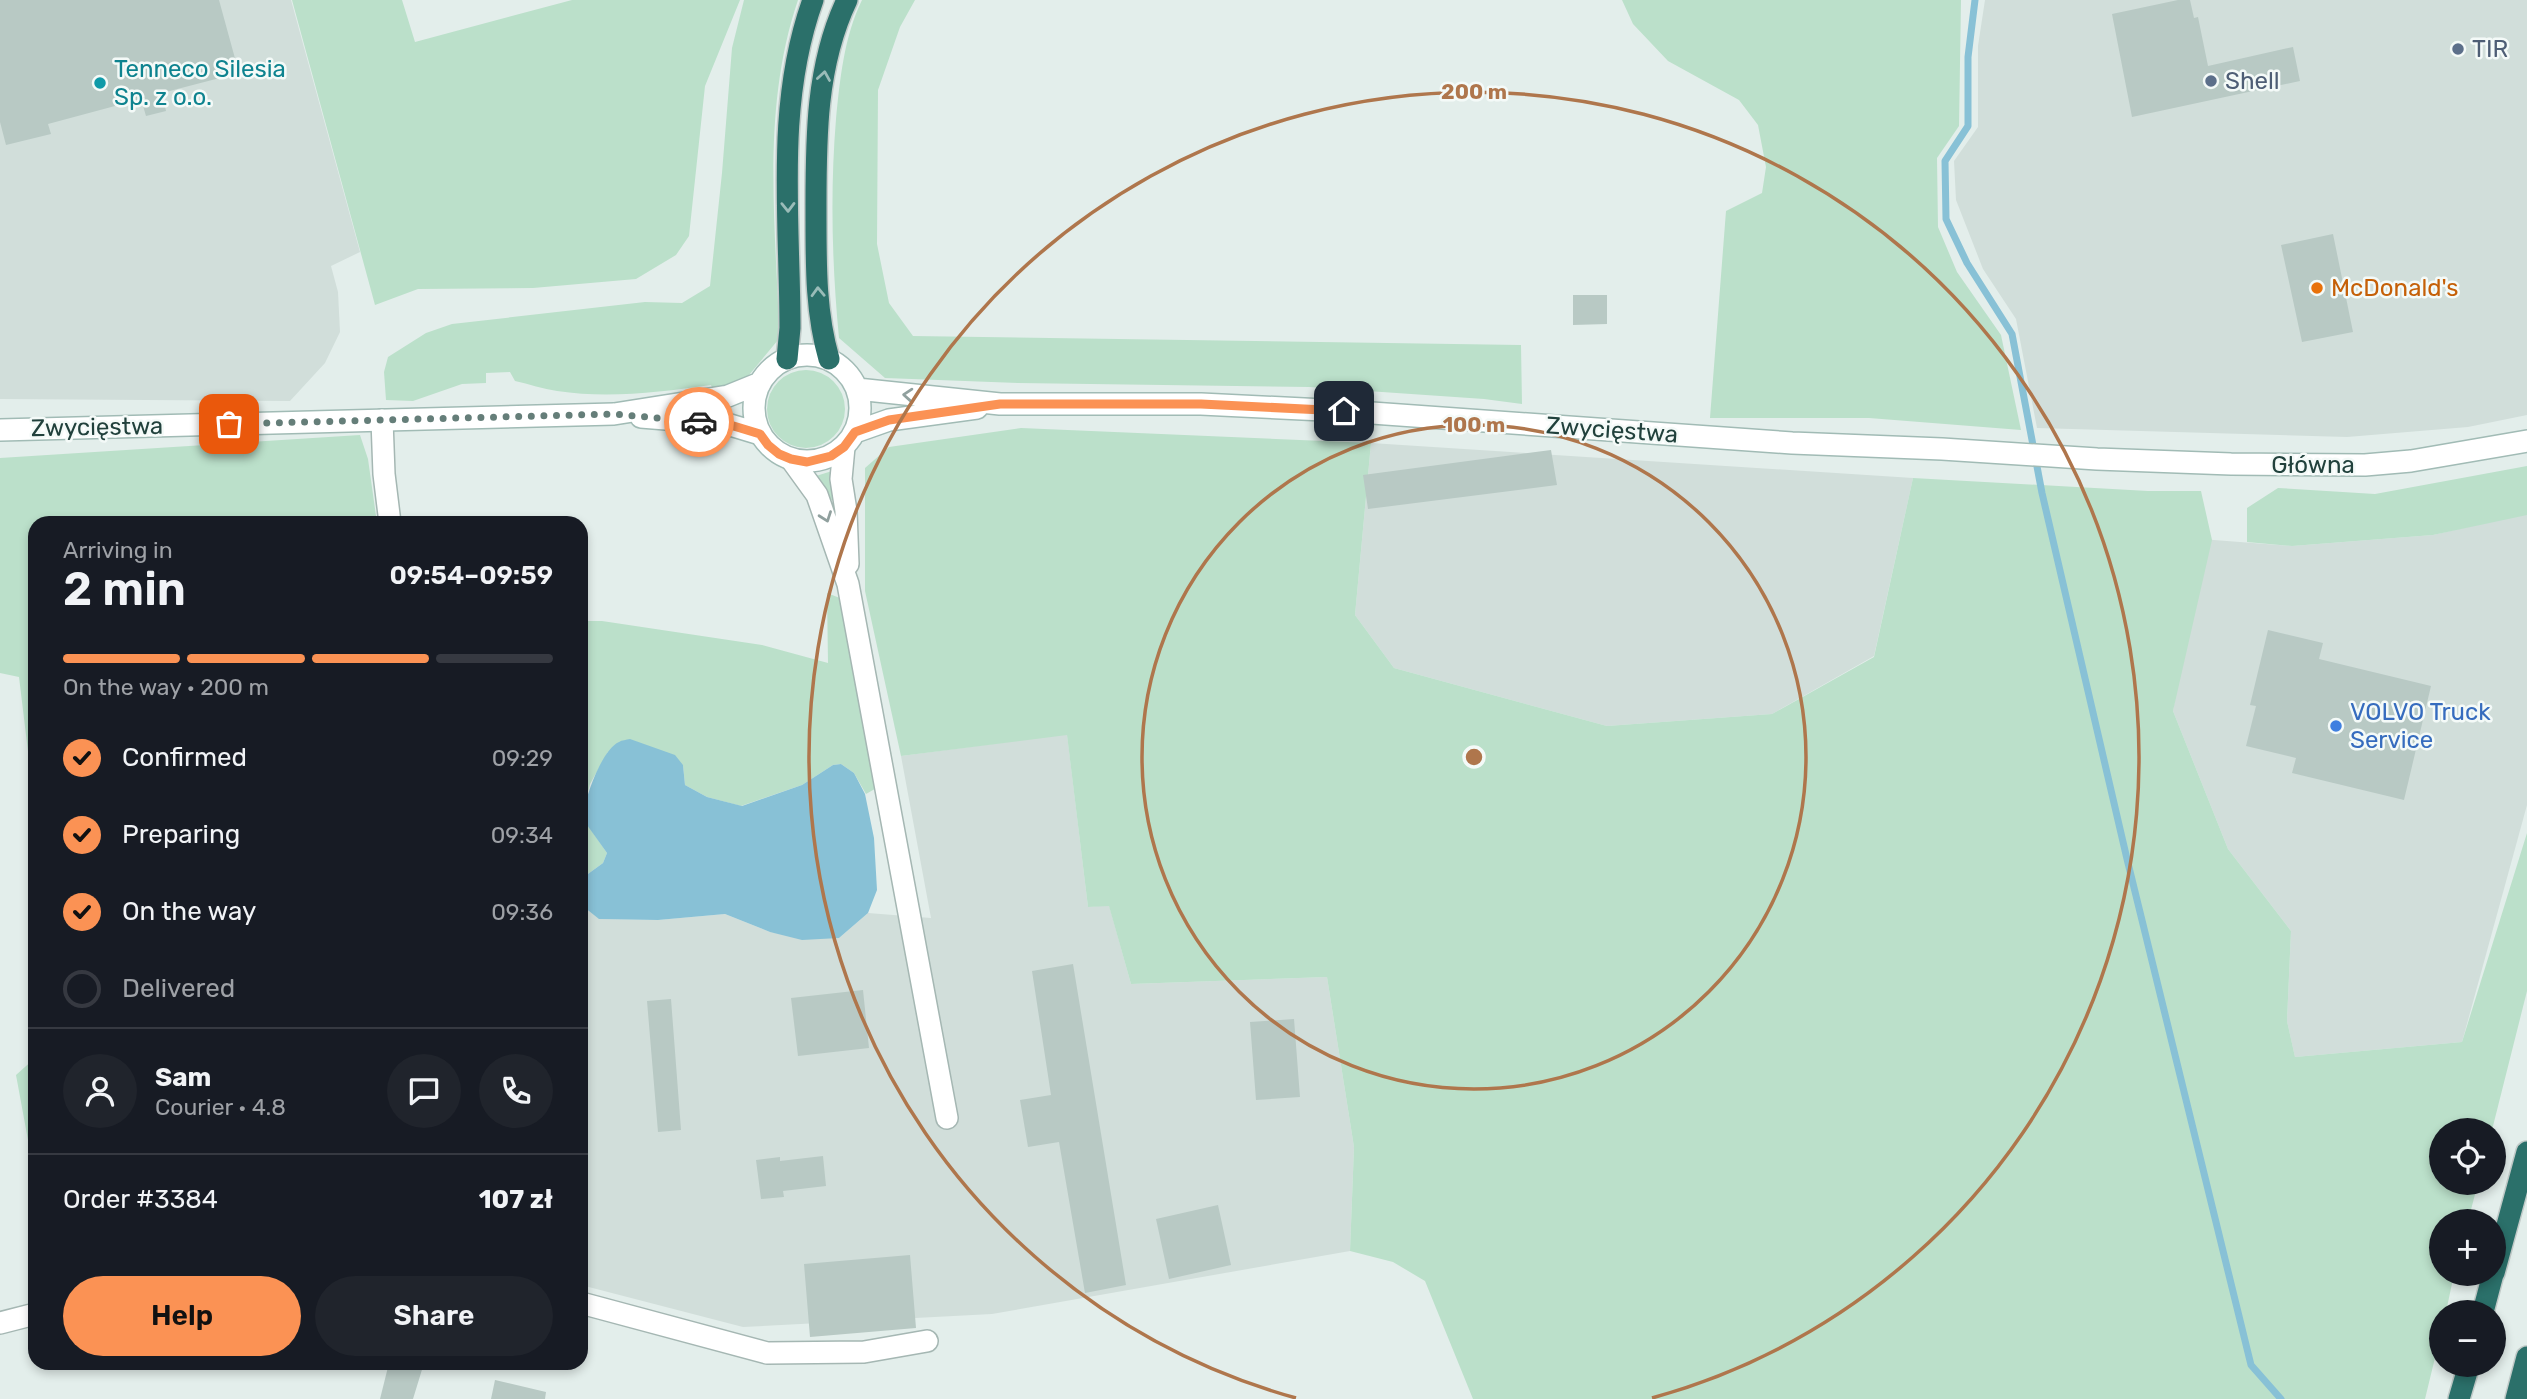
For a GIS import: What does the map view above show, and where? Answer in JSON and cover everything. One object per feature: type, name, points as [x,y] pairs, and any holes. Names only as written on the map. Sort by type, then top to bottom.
[{"type":"highway","points":[[787,359],[790,302],[787,138],[793,71],[813,0]]},
{"type":"highway","points":[[829,359],[821,332],[818,301],[816,144],[819,105],[828,54],[847,0]]},
{"type":"highway","points":[[2506,1229],[2527,1152]]},
{"type":"highway","points":[[2516,1399],[2527,1357]]},
{"type":"highway","points":[[2459,1399],[2465,1377]]},
{"type":"main road","points":[[848,584],[848,543],[841,479],[849,440],[860,411],[857,389],[848,374],[829,359],[811,355],[787,359],[771,368],[754,397],[753,412],[760,434],[773,450],[791,459],[807,462],[823,459],[849,440]]},
{"type":"main road","name":"Zwycięstwa","points":[[614,414],[723,397],[760,383]]},
{"type":"main road","name":"Zwycięstwa","points":[[857,389],[1000,404],[1201,404],[1331,410],[1792,443],[1942,449],[2097,460]]},
{"type":"main road","name":"Zwycięstwa","points":[[849,440],[895,419],[1000,404]]},
{"type":"main road","name":"Zwycięstwa","points":[[0,430],[614,414],[727,424],[760,434]]},
{"type":"main road","points":[[382,420],[389,516]]},
{"type":"main road","name":"Główna","points":[[2097,460],[2365,465],[2411,461],[2527,441]]},
{"type":"main road","points":[[791,459],[817,495],[848,584],[947,1118]]},
{"type":"main road","points":[[588,1305],[767,1353],[864,1352],[927,1341]]},
{"type":"main road","points":[[0,1323],[28,1316]]},
{"type":"shaded area","points":[[0,0],[291,0],[360,252],[331,266],[338,292],[340,332],[325,363],[290,401],[0,399]]},
{"type":"shaded area","points":[[1985,0],[2527,0],[2527,415],[2468,427],[2347,437],[2037,428],[2016,319],[1983,269],[1956,200],[1954,161],[1978,127],[1978,46]]},
{"type":"shaded area","points":[[1371,443],[1913,478],[1874,656],[1772,714],[1607,726],[1394,668],[1355,615]]},
{"type":"shaded area","points":[[2527,513],[2527,805],[2462,1042],[2295,1057],[2287,1021],[2291,931],[2228,849],[2173,711],[2201,539],[2292,546],[2433,535]]},
{"type":"shaded area","points":[[1067,734],[1088,907],[1109,905],[1131,984],[1327,977],[1354,1147],[1350,1251],[992,1314],[743,1327],[588,1287],[588,910],[600,919],[658,920],[725,914],[770,932],[839,938],[868,913],[931,918],[901,756]]},
{"type":"green space","points":[[292,0],[402,0],[415,42],[572,0],[740,0],[705,86],[689,236],[676,255],[636,279],[533,288],[418,289],[375,305]]},
{"type":"green space","points":[[744,0],[798,0],[779,80],[775,121],[774,204],[778,340],[749,375],[741,382],[714,392],[711,385],[654,392],[596,394],[557,391],[515,381],[510,372],[486,373],[486,383],[462,384],[413,401],[386,400],[384,372],[388,357],[426,333],[452,324],[645,302],[682,303],[710,286],[732,48]]},
{"type":"green space","points":[[862,0],[915,0],[900,27],[878,90],[877,244],[889,303],[913,336],[1521,345],[1522,404],[1309,387],[1018,383],[885,378],[839,338],[835,283],[832,201],[836,119],[847,43]]},
{"type":"green space","points":[[1622,0],[1961,0],[1959,126],[1937,158],[1938,227],[1957,272],[2001,335],[2021,430],[1869,418],[1710,418],[1726,211],[1762,193],[1766,167],[1758,125],[1739,100],[1668,61],[1633,24]]},
{"type":"green space","points":[[806,370],[821,373],[834,381],[842,394],[845,409],[842,424],[834,437],[821,445],[806,448],[791,445],[778,437],[770,424],[767,409],[770,394],[778,381],[791,373]]},
{"type":"green space","points":[[1021,428],[1371,443],[1355,615],[1394,668],[1607,726],[1772,714],[1874,657],[1913,478],[2148,491],[2201,491],[2212,540],[2173,711],[2228,849],[2291,931],[2287,1021],[2295,1057],[2462,1042],[2527,833],[2527,991],[2495,1118],[2429,1118],[2429,1195],[2475,1195],[2471,1209],[2429,1209],[2429,1286],[2451,1286],[2449,1300],[2429,1300],[2430,1377],[2425,1399],[1473,1399],[1425,1281],[1393,1262],[1350,1251],[1354,1147],[1327,977],[1131,984],[1109,906],[1088,907],[1067,735],[901,756],[865,591],[865,468],[889,447]]},
{"type":"green space","points":[[360,435],[368,459],[376,516],[28,516],[28,751],[19,677],[0,673],[0,458]]},
{"type":"green space","points":[[2527,466],[2527,515],[2433,535],[2292,546],[2247,542],[2247,508],[2278,488],[2375,494]]},
{"type":"green space","points":[[832,471],[837,499],[828,501],[816,476]]},
{"type":"green space","points":[[827,593],[845,600],[880,786],[866,794],[854,773],[841,764],[833,765],[802,785],[741,806],[707,797],[685,785],[683,765],[608,752],[588,792],[588,621],[762,645],[828,663]]},
{"type":"green space","points":[[588,826],[607,853],[603,863],[588,874]]},
{"type":"green space","points":[[28,1064],[28,1140],[16,1075]]},
{"type":"water","points":[[630,739],[675,755],[683,765],[685,785],[707,797],[742,806],[802,785],[833,765],[841,764],[854,773],[865,794],[874,838],[877,890],[868,913],[839,938],[802,940],[770,932],[725,914],[658,920],[599,919],[588,910],[588,874],[603,863],[607,853],[588,826],[588,795],[600,765],[612,747]]},
{"type":"building","name":"Tenneco Silesia Sp. z o.o.","points":[[0,0],[219,0],[239,73],[162,93],[166,111],[146,116],[141,99],[48,124],[51,134],[6,145],[0,122]]},
{"type":"building","points":[[2178,0],[2190,0],[2194,18],[2198,17],[2208,66],[2293,47],[2300,81],[2132,117],[2112,14]]},
{"type":"building","name":"McDonald's","points":[[2333,234],[2353,332],[2302,342],[2281,245]]},
{"type":"building","points":[[1573,295],[1607,295],[1607,324],[1573,325]]},
{"type":"building","points":[[1551,450],[1557,485],[1368,509],[1363,475]]},
{"type":"building","name":"VOLVO Truck Service","points":[[2268,630],[2323,643],[2319,659],[2431,686],[2404,800],[2292,773],[2296,758],[2246,746],[2256,706],[2250,705]]},
{"type":"building","points":[[1073,964],[1126,1285],[1085,1293],[1059,1142],[1028,1147],[1020,1100],[1051,1095],[1032,971]]},
{"type":"building","points":[[863,990],[869,1048],[798,1056],[791,998]]},
{"type":"building","points":[[671,999],[681,1130],[658,1132],[647,1001]]},
{"type":"building","points":[[1294,1019],[1300,1097],[1256,1100],[1250,1022]]},
{"type":"building","points":[[823,1156],[826,1186],[783,1191],[784,1197],[761,1199],[756,1160],[780,1157],[780,1161]]},
{"type":"building","points":[[1218,1205],[1231,1265],[1169,1279],[1156,1219]]},
{"type":"building","points":[[910,1255],[916,1328],[810,1337],[804,1264]]},
{"type":"building","points":[[387,1370],[422,1370],[413,1399],[380,1399]]},
{"type":"building","points":[[495,1380],[546,1392],[545,1399],[491,1399]]},
{"type":"waterway","points":[[1975,0],[1968,57],[1968,126],[1945,161],[1946,219],[1967,263],[2012,334],[2042,493],[2127,859],[2251,1365],[2281,1399]]},
{"type":"way so far","points":[[229,424],[614,414],[699,422]]},
{"type":"place","name":"TIR","points":[[2458,49]]},
{"type":"place","name":"Shell","points":[[2211,81]]},
{"type":"place","name":"Tenneco Silesia Sp. z o.o.","points":[[100,83]]},
{"type":"place","name":"McDonald's","points":[[2317,288]]},
{"type":"place","name":"VOLVO Truck Service","points":[[2336,726]]},
{"type":"route","points":[[699,422],[727,424],[760,434],[779,454],[807,462],[831,456],[844,447],[855,432],[889,420],[1000,404],[1201,404],[1344,411]]}]
